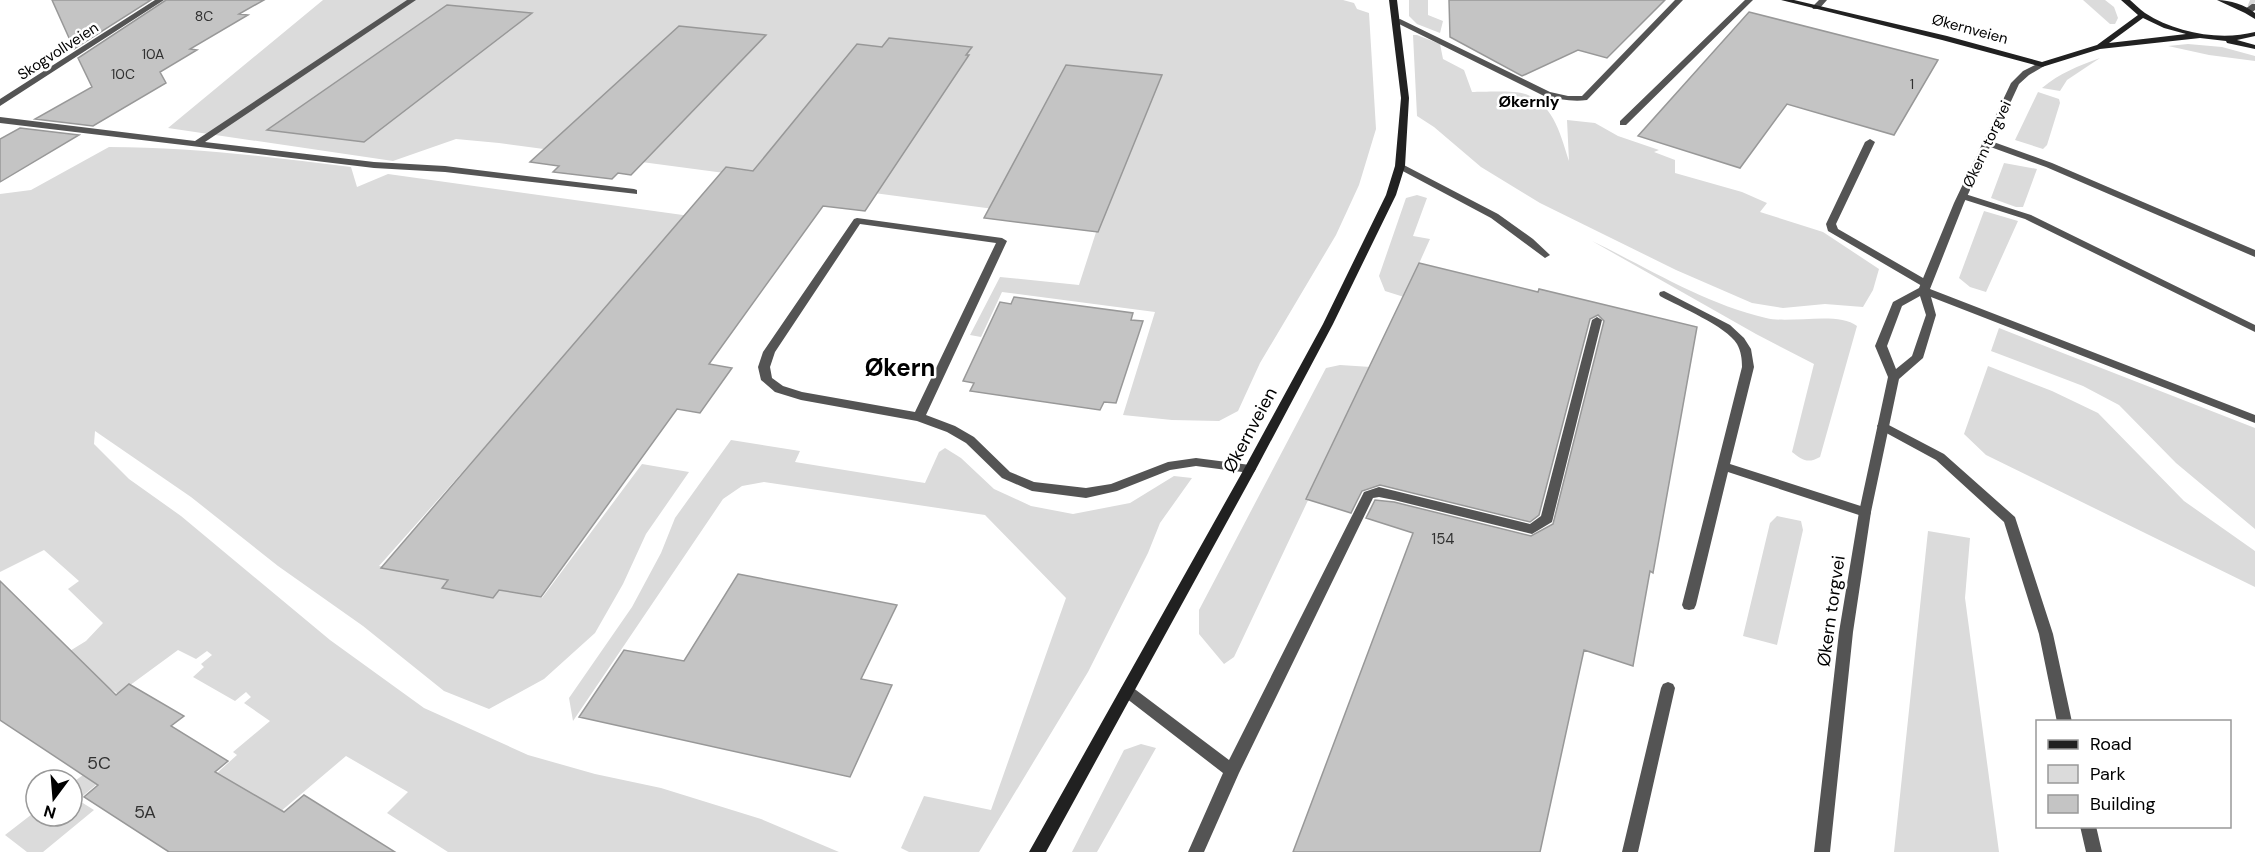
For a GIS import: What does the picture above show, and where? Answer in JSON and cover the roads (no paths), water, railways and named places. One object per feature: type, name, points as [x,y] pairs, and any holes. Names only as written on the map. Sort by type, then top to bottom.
[{"type":"street","name":"Skogvollveien","points":[[0,103],[160,0]]},
{"type":"street","points":[[196,144],[412,0]]},
{"type":"street","name":"Økernveien","points":[[1037,852],[1250,469],[1377,226],[1400,166],[1406,98],[1393,0]]},
{"type":"street","points":[[1397,21],[1547,94],[1576,99],[1584,98],[1679,0]]},
{"type":"street","points":[[1623,123],[1749,0]]},
{"type":"street","name":"Økernveien","points":[[1785,0],[1944,38],[2042,65]]},
{"type":"street","points":[[1815,7],[1823,0]]},
{"type":"street","points":[[2220,0],[2251,9],[2255,17]]},
{"type":"street","points":[[2129,1],[2143,15],[2159,24],[2217,37],[2235,38],[2255,34]]},
{"type":"street","name":"Økern torgvei","points":[[2099,47],[2143,15]]},
{"type":"street","name":"Økern torgvei","points":[[1925,287],[1962,196],[2015,83],[2042,65],[2099,47],[2202,35]]},
{"type":"street","points":[[2217,37],[2255,47]]},
{"type":"street","points":[[0,120],[374,165],[445,169],[634,192]]},
{"type":"street","points":[[1870,142],[1831,224],[1833,231],[1925,287],[2255,419]]},
{"type":"street","points":[[1988,143],[2049,165],[2255,254]]},
{"type":"street","points":[[1400,166],[1510,224],[1545,255]]},
{"type":"street","points":[[1962,196],[2028,217],[2255,329]]},
{"type":"street","points":[[919,417],[1002,240],[857,221],[769,352],[764,366],[767,380],[779,389],[801,396],[919,417],[951,429],[970,440],[1006,475],[1032,486],[1065,492],[1086,493],[1113,488],[1168,466],[1196,462],[1250,469]]},
{"type":"street","points":[[1925,287],[1931,315],[1917,358],[1894,377],[1881,346],[1897,304],[1925,287]]},
{"type":"street","points":[[1664,294],[1740,339],[1746,352],[1748,367],[1689,605]]},
{"type":"street","points":[[1196,852],[1232,771],[1368,495],[1379,492],[1394,495],[1533,529],[1546,519],[1597,320]]},
{"type":"street","name":"Økern torgvei","points":[[1822,852],[1846,632],[1865,512],[1894,377]]},
{"type":"street","points":[[1883,426],[1940,457],[2010,520],[2046,634],[2065,720]]},
{"type":"street","points":[[1723,466],[1865,512]]},
{"type":"street","points":[[1630,852],[1668,688]]},
{"type":"street","points":[[1127,691],[1232,771]]},
{"type":"street","points":[[2088,828],[2094,852]]},
{"type":"tunnel","points":[[2250,0],[2255,2]]},
{"type":"district","name":"Økernly","points":[[1529,101]]},
{"type":"district","name":"Økern","points":[[900,367]]}]
